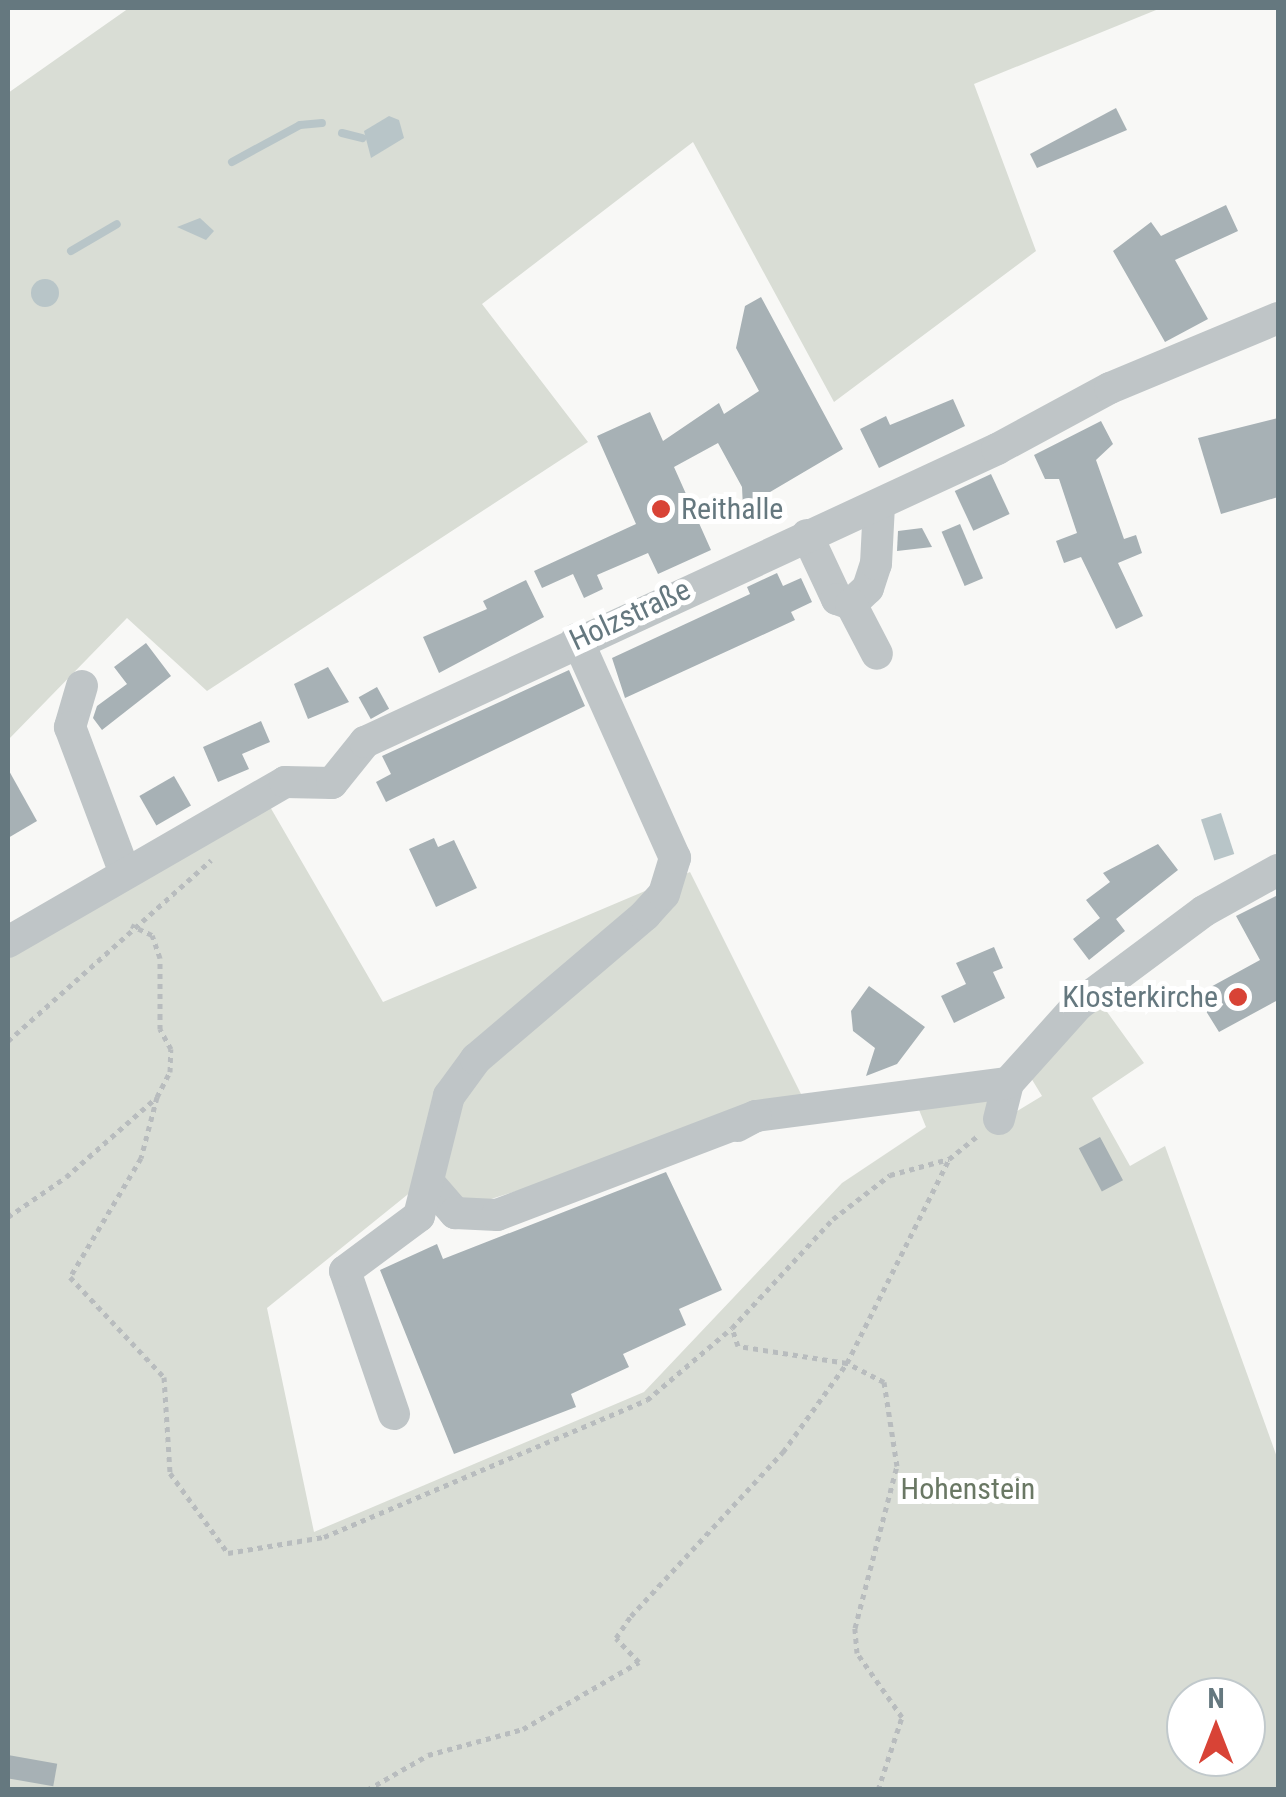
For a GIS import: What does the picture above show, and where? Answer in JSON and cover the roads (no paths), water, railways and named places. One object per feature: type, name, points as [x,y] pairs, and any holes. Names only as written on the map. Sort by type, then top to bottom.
[{"type":"street","name":"Holzstraße","points":[[8,942],[124,870],[284,782],[332,784],[365,742],[577,639],[880,505],[1110,388],[1278,318]]},
{"type":"street","points":[[851,604],[868,588],[876,564],[880,505]]},
{"type":"street","points":[[807,535],[838,599],[851,604],[876,654]]},
{"type":"street","points":[[394,1414],[345,1272],[419,1216],[449,1096],[476,1059],[645,915],[664,894],[675,858],[577,639]]},
{"type":"street","points":[[82,686],[70,727],[124,870]]},
{"type":"street","points":[[998,1118],[1008,1083],[1078,1005],[1204,911],[1278,870]]},
{"type":"street","points":[[429,1183],[455,1214],[497,1215],[756,1116],[1008,1083]]},
{"type":"street","points":[[686,1153],[756,1116]]},
{"type":"waterway","points":[[232,162],[300,125],[322,123]]},
{"type":"waterway","points":[[342,133],[362,138]]},
{"type":"waterway","points":[[71,251],[117,224]]},
{"type":"place","name":"Reithalle","points":[[661,509]]},
{"type":"place","name":"Klosterkirche","points":[[1238,997]]},
{"type":"park label","name":"Hohenstein","points":[[968,1489]]}]
